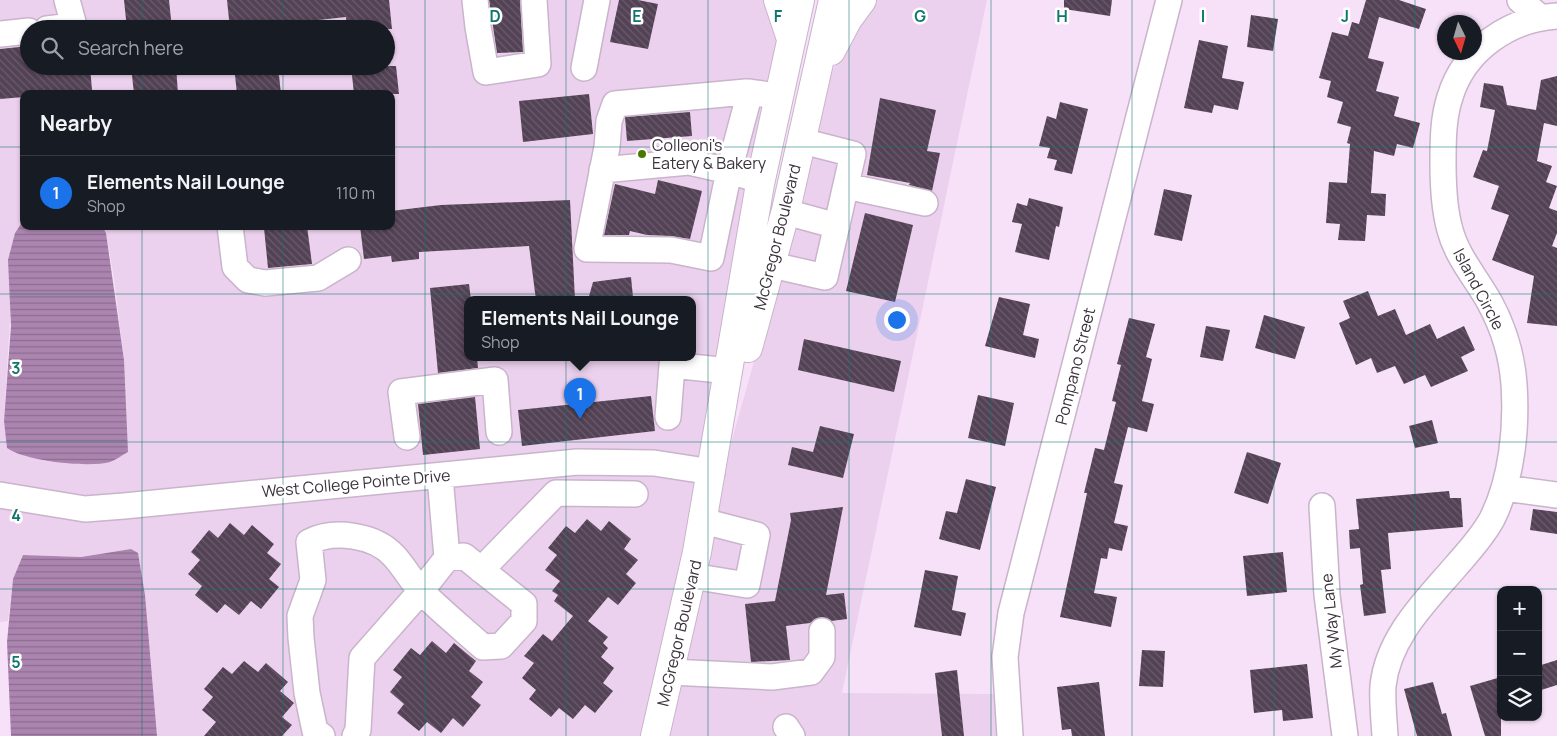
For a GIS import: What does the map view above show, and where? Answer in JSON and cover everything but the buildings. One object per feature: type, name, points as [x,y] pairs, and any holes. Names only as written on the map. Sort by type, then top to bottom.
[{"type":"main road","points":[[778,0],[786,19],[791,41]]},
{"type":"main road","name":"McGregor Boulevard","points":[[655,736],[703,521],[760,180],[800,0]]},
{"type":"main road","name":"McGregor Boulevard","points":[[712,472],[786,212],[833,0]]},
{"type":"main road","points":[[814,86],[836,39],[862,0]]},
{"type":"street","points":[[67,0],[73,20]]},
{"type":"street","points":[[475,0],[486,72],[538,64],[534,0]]},
{"type":"street","points":[[584,68],[597,0]]},
{"type":"street","name":"Pompano Street","points":[[1010,736],[1005,657],[1011,613],[1168,0]]},
{"type":"street","points":[[1520,0],[1549,18]]},
{"type":"street","name":"Island Circle","points":[[1385,736],[1383,686],[1388,663],[1396,643],[1434,591],[1479,539],[1491,520],[1504,488],[1513,431],[1514,384],[1511,363],[1499,323],[1491,304],[1457,250],[1450,230],[1443,183],[1443,139],[1450,97],[1458,77],[1471,58],[1487,42],[1506,30],[1549,18]]},
{"type":"street","points":[[0,34],[20,32]]},
{"type":"street","points":[[750,92],[729,170],[711,258],[671,250],[587,249],[604,159],[609,121],[615,104],[750,92],[779,96]]},
{"type":"street","points":[[772,265],[825,277],[853,154],[802,141]]},
{"type":"street","points":[[604,159],[689,162],[729,170],[760,180]]},
{"type":"street","points":[[846,186],[925,203]]},
{"type":"street","points":[[786,212],[837,226]]},
{"type":"street","points":[[230,230],[235,266],[248,280],[265,284],[318,278],[348,260]]},
{"type":"street","points":[[715,241],[749,248]]},
{"type":"street","points":[[668,417],[672,365],[729,371]]},
{"type":"street","points":[[407,437],[401,392],[496,380],[499,432]]},
{"type":"street","name":"West College Pointe Drive","points":[[0,494],[85,508],[577,462],[654,463],[712,472]]},
{"type":"street","points":[[355,736],[358,730],[362,658],[421,591],[447,558],[440,476]]},
{"type":"street","points":[[1504,488],[1557,495]]},
{"type":"street","points":[[481,570],[556,493],[635,494]]},
{"type":"street","name":"My Way Lane","points":[[1322,506],[1326,595],[1345,736]]},
{"type":"street","points":[[692,576],[747,585],[757,535],[703,521]]},
{"type":"street","points":[[322,736],[315,731],[307,693],[300,616],[313,580],[309,542],[317,538],[340,535],[372,540],[393,555],[421,591],[483,647],[501,646],[524,621],[524,604],[464,556],[447,558]]},
{"type":"street","points":[[670,672],[772,677],[811,672],[822,657],[822,631]]},
{"type":"shaded area","points":[[0,0],[766,0],[781,40],[702,469],[644,736],[157,736],[131,549],[81,557],[23,555],[13,579],[8,621],[0,622]],"holes":[[[20,90],[395,90],[395,230],[104,230],[114,278],[124,360],[4,421],[15,233],[20,225]]]},
{"type":"shaded area","points":[[876,0],[987,0],[842,693],[994,694],[999,736],[665,736],[722,475],[793,223],[823,90],[845,45],[863,15]]},
{"type":"shaded area","points":[[20,225],[20,230],[104,230],[106,233],[124,360],[128,452],[110,462],[72,464],[42,460],[16,453],[7,448],[4,421],[11,326],[8,260],[15,233]]},
{"type":"shaded area","points":[[131,549],[138,553],[145,595],[157,736],[11,736],[7,642],[13,579],[23,555],[81,557]]},
{"type":"place","name":"Colleoni's Eatery & Bakery","points":[[642,154]]},
{"type":"place","name":"Elements Nail Lounge","points":[[580,419]]}]
